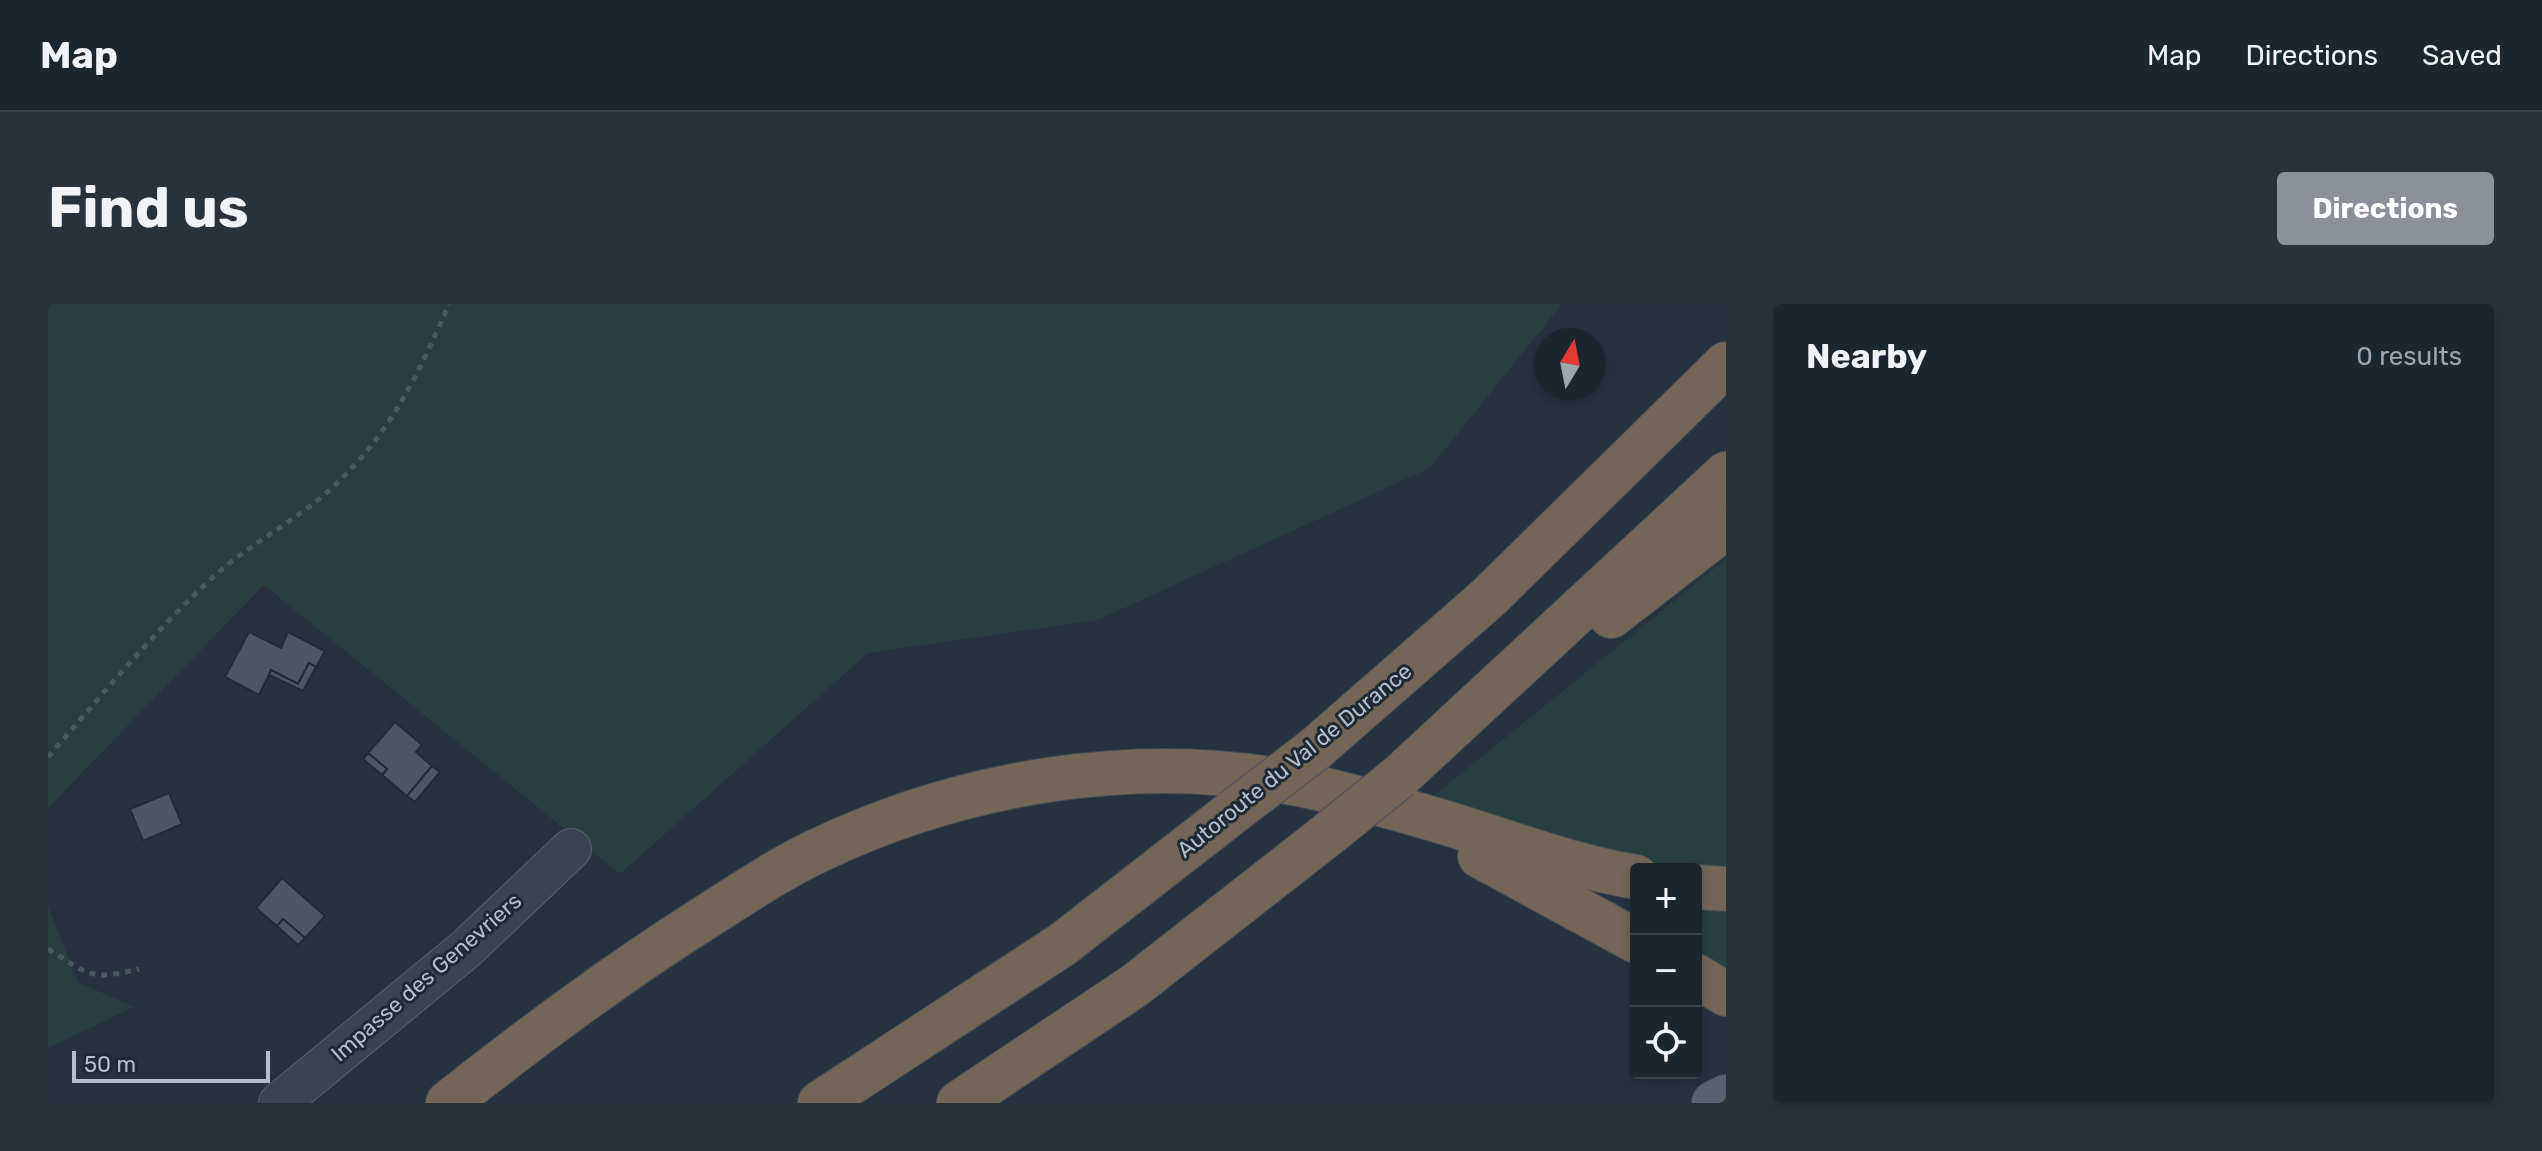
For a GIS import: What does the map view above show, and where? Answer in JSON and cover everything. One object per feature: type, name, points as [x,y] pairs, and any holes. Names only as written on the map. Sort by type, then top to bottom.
[{"type":"highway","name":"Autoroute du Val de Durance","points":[[820,1103],[1063,944],[1315,749],[1489,597],[1726,364]]},
{"type":"highway","points":[[1399,777],[1726,474]]},
{"type":"highway","points":[[959,1103],[1134,986],[1399,777],[1726,527]]},
{"type":"highway","points":[[448,1103],[638,960],[766,879],[815,852],[873,826],[982,793],[1115,774],[1161,771],[1235,775],[1335,793],[1443,822],[1532,852],[1630,876]]},
{"type":"highway","points":[[1335,793],[1499,865],[1630,938]]},
{"type":"highway","points":[[1702,887],[1726,889]]},
{"type":"highway","points":[[1702,980],[1726,994]]},
{"type":"main road","points":[[1714,1103],[1726,1097]]},
{"type":"street","name":"Impasse des Genevriers","points":[[279,1103],[467,948],[571,849]]},
{"type":"path","points":[[48,757],[157,633],[214,576],[333,487],[386,429],[418,374],[449,304]]},
{"type":"path","points":[[48,949],[91,976],[109,976],[139,969]]},
{"type":"green space","points":[[48,304],[1562,304],[1543,328],[1534,328],[1534,339],[1430,468],[1098,620],[868,653],[620,874],[264,585],[48,808]]},
{"type":"green space","points":[[1726,559],[1726,869],[1702,869],[1702,863],[1641,863],[1516,828],[1433,796]]},
{"type":"green space","points":[[1726,902],[1726,968],[1702,954],[1702,903]]},
{"type":"green space","points":[[48,907],[78,982],[134,1007],[48,1048]]},
{"type":"building","points":[[249,632],[281,648],[288,632],[325,651],[316,667],[309,663],[298,684],[271,670],[259,695],[225,677]]},
{"type":"building","points":[[309,663],[316,667],[303,691],[269,675],[271,670],[298,684]]},
{"type":"building","points":[[395,722],[422,745],[416,752],[432,766],[407,796],[382,775],[387,769],[368,753]]},
{"type":"building","points":[[368,753],[387,769],[382,775],[363,759]]},
{"type":"building","points":[[432,766],[440,772],[415,802],[407,796]]},
{"type":"building","points":[[169,793],[182,824],[143,841],[130,809]]},
{"type":"building","points":[[282,878],[325,916],[305,938],[283,919],[277,926],[256,908]]},
{"type":"building","points":[[283,919],[305,938],[298,945],[277,926]]}]
